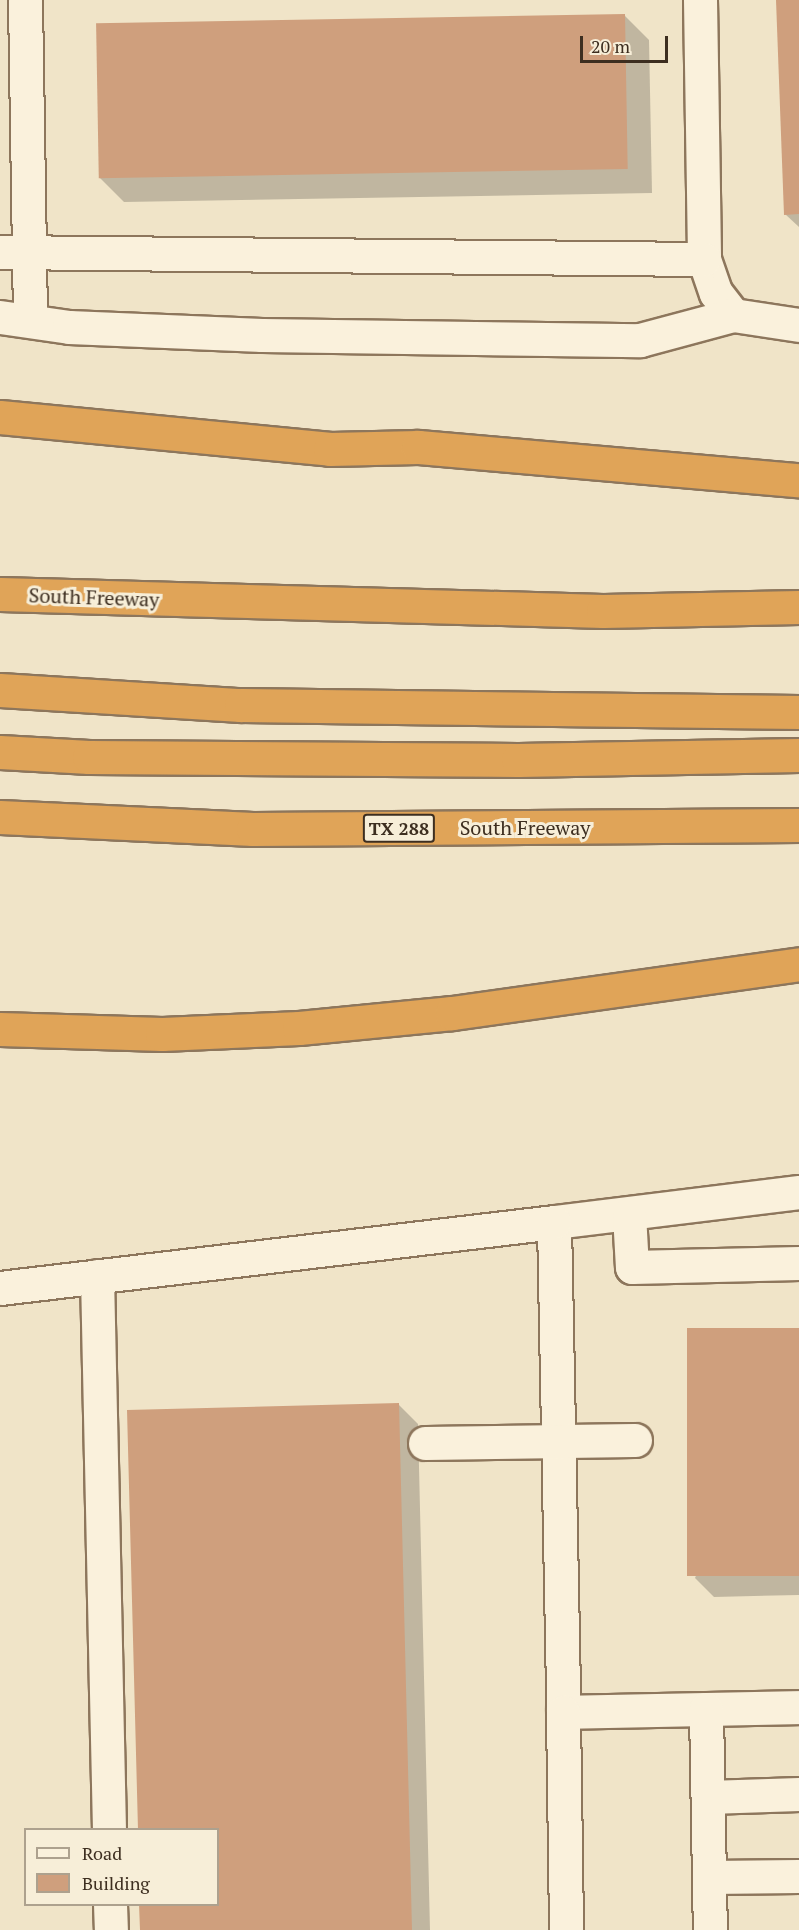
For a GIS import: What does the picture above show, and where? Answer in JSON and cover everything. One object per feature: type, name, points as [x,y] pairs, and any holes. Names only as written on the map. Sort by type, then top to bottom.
[{"type":"highway","points":[[0,417],[330,449],[418,447],[799,480]]},
{"type":"highway","name":"South Freeway","points":[[0,594],[592,610],[799,607]]},
{"type":"highway","points":[[0,690],[241,705],[799,712]]},
{"type":"highway","points":[[0,752],[89,757],[506,760],[799,755]]},
{"type":"highway","name":"South Freeway","points":[[0,817],[253,829],[799,825]]},
{"type":"highway","points":[[0,1029],[162,1034],[299,1028],[452,1012],[799,964]]},
{"type":"lane","points":[[25,0],[14,253],[15,318],[69,327],[261,335],[640,340],[733,315],[799,325]]},
{"type":"lane","points":[[700,0],[704,259],[716,293],[733,315]]},
{"type":"lane","points":[[14,253],[704,259]]},
{"type":"lane","points":[[0,1288],[799,1192]]},
{"type":"lane","points":[[629,1214],[632,1267],[799,1263]]},
{"type":"lane","points":[[554,1222],[567,1930]]},
{"type":"lane","points":[[97,1276],[109,1828]]},
{"type":"lane","points":[[425,1443],[635,1440]]},
{"type":"lane","points":[[563,1712],[799,1707]]},
{"type":"lane","points":[[706,1709],[710,1930]]},
{"type":"lane","points":[[708,1797],[799,1794]]},
{"type":"lane","points":[[710,1877],[799,1876]]},
{"type":"lane","points":[[110,1906],[111,1930]]},
{"type":"building","points":[[776,0],[799,0],[799,214],[784,215]]},
{"type":"building","points":[[625,14],[628,169],[99,178],[96,23]]},
{"type":"building","points":[[687,1328],[799,1328],[799,1576],[687,1576]]},
{"type":"building","points":[[399,1403],[412,1930],[140,1930],[139,1906],[219,1906],[219,1828],[138,1828],[127,1410]]}]
